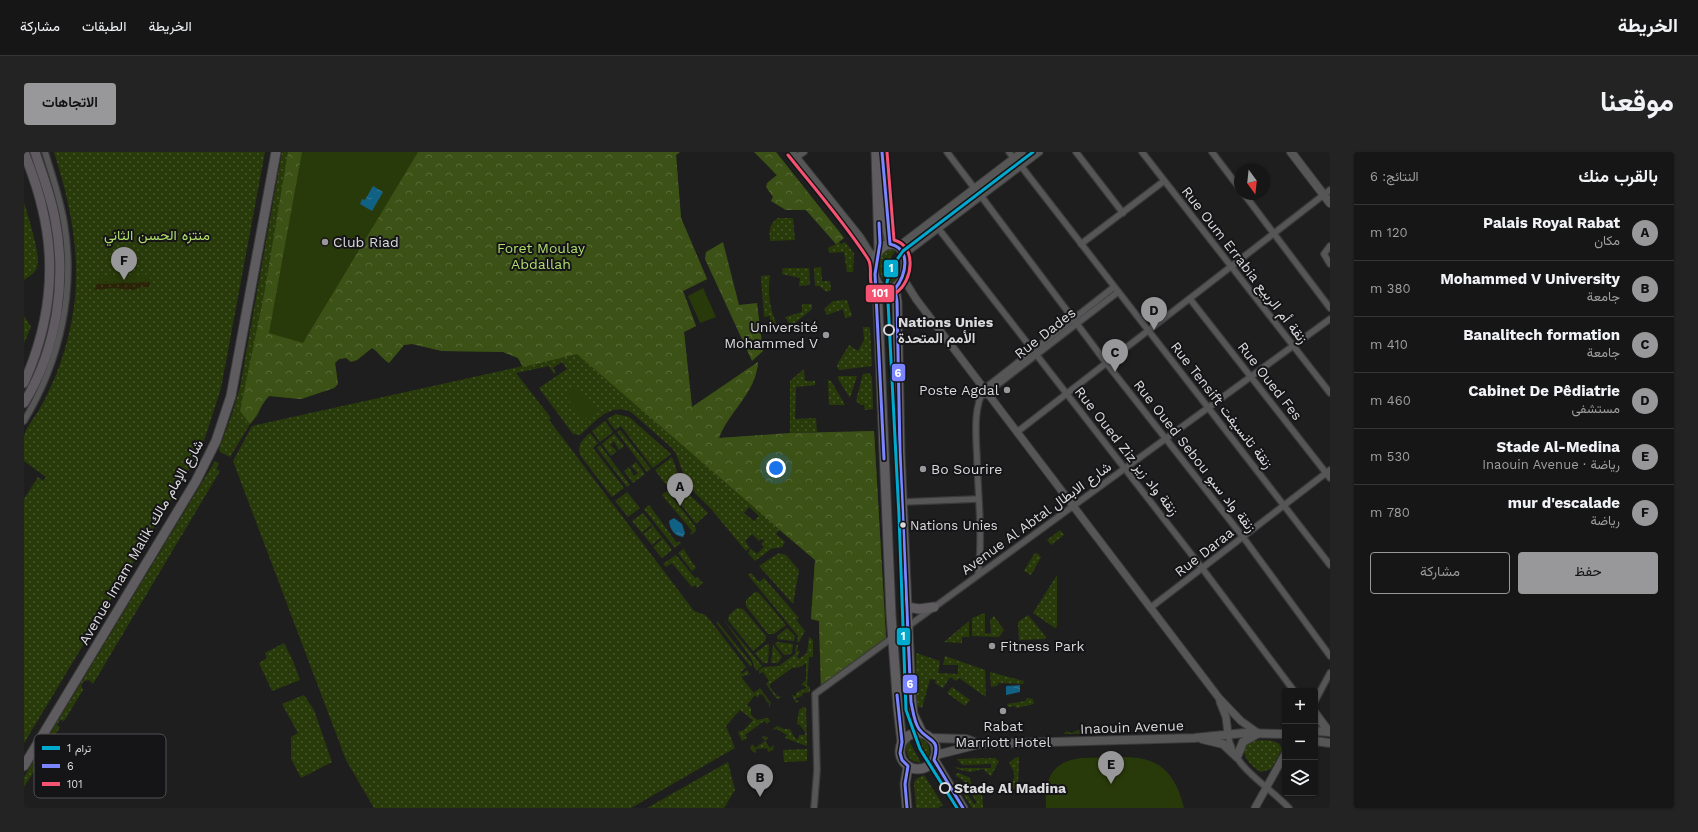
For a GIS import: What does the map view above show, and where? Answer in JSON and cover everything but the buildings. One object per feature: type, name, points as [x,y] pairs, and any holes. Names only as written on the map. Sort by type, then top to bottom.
[{"type":"highway","points":[[24,152],[38,193],[45,220],[49,248],[50,275],[48,303],[43,330],[35,357],[24,383]]},
{"type":"highway","points":[[24,403],[39,374],[49,346],[56,318],[60,275],[59,246],[55,218],[35,152]]},
{"type":"main road","name":"Avenue Imam Malik شارع الإمام مالك","points":[[37,734],[191,479],[211,438],[228,382],[270,152]]},
{"type":"main road","name":"Avenue Imam Malik شارع الإمام مالك","points":[[43,734],[196,481],[216,441],[228,407],[234,384],[276,152]]},
{"type":"main road","points":[[876,152],[877,255],[875,275],[877,284],[893,637],[902,742],[900,749],[901,757],[908,766],[915,768],[922,768],[929,765],[935,757]]},
{"type":"main road","points":[[882,152],[887,229],[894,245],[904,254],[905,264],[899,284],[897,302],[911,702],[915,718],[922,733],[931,738],[935,745],[935,757],[963,808]]},
{"type":"main road","points":[[1291,152],[1327,193],[1330,203]]},
{"type":"main road","points":[[877,255],[885,245],[894,245]]},
{"type":"main road","points":[[877,284],[885,290],[899,284]]},
{"type":"main road","points":[[907,607],[919,609],[934,607]]},
{"type":"main road","points":[[1318,717],[1330,732]]},
{"type":"main road","points":[[1318,731],[1330,732]]},
{"type":"main road","points":[[902,742],[909,735],[922,733]]},
{"type":"main road","points":[[1194,738],[1218,742],[1237,757],[1244,742],[1258,733]]},
{"type":"main road","name":"Inaouin Avenue","points":[[935,757],[980,744],[1194,738],[1228,734],[1282,734]]},
{"type":"main road","name":"Avenue Imam Malik شارع الإمام مالك","points":[[24,755],[34,738]]},
{"type":"main road","name":"Inaouin Avenue","points":[[931,738],[966,739],[980,744]]},
{"type":"main road","points":[[1318,741],[1330,743]]},
{"type":"main road","name":"Avenue Imam Malik شارع الإمام مالك","points":[[24,766],[34,749]]},
{"type":"main road","points":[[907,808],[905,784],[908,766]]},
{"type":"street","points":[[24,421],[49,371],[57,347],[67,298],[68,267],[64,222],[59,197],[45,152]]},
{"type":"street","points":[[804,152],[795,155],[860,237],[877,255]]},
{"type":"street","points":[[947,152],[975,189]]},
{"type":"street","points":[[1008,152],[1014,159]]},
{"type":"street","points":[[894,245],[975,189],[1022,152]]},
{"type":"street","points":[[904,254],[1039,152]]},
{"type":"street","points":[[1076,152],[1123,213]]},
{"type":"street","name":"Rue Oum Errabia زنقة أم الربيع","points":[[1142,152],[1330,393]]},
{"type":"street","points":[[1212,152],[1234,181]]},
{"type":"street","name":"Rue Tensift زنقة تانسيفت","points":[[1021,166],[1330,565]]},
{"type":"street","points":[[1081,244],[1164,182]]},
{"type":"street","points":[[1017,432],[1327,193]]},
{"type":"street","name":"Rue Oued Sebou زنقة واد سبو","points":[[981,196],[1107,364],[1167,438],[1243,537],[1330,656]]},
{"type":"street","points":[[1248,200],[1330,308]]},
{"type":"street","name":"Rue Oued Ziz زنقة واد زيز","points":[[938,228],[1202,568],[1292,688]]},
{"type":"street","points":[[1330,246],[1324,254],[1330,264]]},
{"type":"street","points":[[899,284],[914,297],[1219,698],[1241,721],[1258,733]]},
{"type":"street","name":"Rue Dades","points":[[985,391],[1116,289]]},
{"type":"street","name":"Rue Oued Fes","points":[[1190,299],[1328,471],[1330,478]]},
{"type":"street","name":"Avenue Al Abtal شارع الابطال","points":[[814,808],[817,770],[815,694],[1330,319]]},
{"type":"street","points":[[978,575],[976,427],[979,398],[985,391]]},
{"type":"street","name":"Rue Daraa","points":[[1150,608],[1328,471]]},
{"type":"street","points":[[903,502],[978,499]]},
{"type":"street","points":[[1318,695],[1330,673]]},
{"type":"street","points":[[1219,698],[1226,717],[1231,747],[1237,757],[1266,788],[1289,808]]},
{"type":"street","points":[[1255,808],[1282,759]]},
{"type":"green space","points":[[29,152],[36,166],[49,211],[54,238],[55,265],[54,291],[50,317],[44,343],[24,396],[24,392],[41,350],[47,328],[51,306],[54,261],[49,216]]},
{"type":"green space","name":"منتزه الحسن الثاني","points":[[54,152],[265,152],[221,388],[205,438],[202,444],[194,440],[192,444],[200,449],[192,465],[24,743],[24,499],[38,477],[43,481],[46,477],[24,461],[24,437],[26,430],[42,404],[56,375],[66,346],[76,291],[74,236],[63,181]]},
{"type":"green space","points":[[282,152],[680,152],[676,155],[681,218],[707,279],[683,291],[696,326],[684,332],[692,407],[758,362],[756,373],[747,393],[723,428],[719,438],[874,431],[886,638],[821,689],[819,621],[811,619],[815,560],[779,530],[776,534],[785,542],[782,547],[771,549],[755,561],[748,553],[751,549],[757,554],[764,547],[761,544],[764,541],[762,539],[759,541],[752,534],[745,541],[750,548],[746,551],[711,509],[688,486],[676,454],[672,448],[631,412],[623,410],[610,411],[597,419],[580,435],[573,434],[539,388],[567,369],[562,362],[553,368],[556,373],[554,374],[549,366],[516,373],[551,418],[549,420],[694,611],[705,615],[710,620],[746,667],[741,672],[742,674],[747,670],[751,676],[749,674],[741,677],[754,693],[760,688],[771,703],[769,707],[769,703],[763,695],[759,694],[758,698],[755,695],[747,705],[751,708],[751,715],[757,720],[768,718],[770,721],[767,724],[764,721],[745,735],[747,738],[742,741],[738,732],[744,730],[753,720],[740,710],[726,726],[735,748],[631,808],[374,808],[346,760],[233,461],[252,426],[523,366],[518,358],[503,352],[442,351],[412,344],[404,345],[389,363],[372,348],[357,360],[351,362],[346,358],[339,359],[335,363],[338,384],[334,388],[301,399],[269,396],[262,403],[258,415],[250,424],[230,457],[220,452],[219,449],[240,387]],"holes":[[[749,507],[759,516],[754,521],[744,513]]]},
{"type":"green space","name":"Foret Moulay Abdallah","points":[[288,152],[680,152],[676,155],[681,218],[707,279],[683,291],[696,326],[684,332],[692,407],[758,362],[756,373],[747,393],[723,428],[719,438],[790,433],[874,431],[886,638],[821,689],[819,621],[811,619],[815,560],[577,354],[523,367],[518,358],[503,352],[442,351],[412,344],[404,345],[389,363],[372,348],[357,360],[351,362],[346,358],[339,359],[335,363],[338,384],[334,388],[301,399],[269,396],[250,424],[240,411],[264,295]]},
{"type":"green space","name":"Club Riad","points":[[302,152],[418,152],[303,343],[269,333]]},
{"type":"green space","points":[[754,152],[776,152],[844,238],[836,244],[806,210],[786,210],[771,201],[773,197],[766,187],[767,183],[777,175]]},
{"type":"green space","points":[[756,152],[776,152],[844,238],[839,242],[841,244],[845,242],[854,253],[853,272],[847,272],[844,252],[829,253],[828,248],[836,244],[806,210],[786,210],[771,201],[784,184]]},
{"type":"green space","points":[[24,203],[34,235],[38,261],[35,271],[24,280]]},
{"type":"green space","points":[[778,218],[793,218],[795,240],[770,241],[770,228]]},
{"type":"green space","points":[[723,242],[739,305],[757,303],[763,351],[752,361],[705,259],[706,252]]},
{"type":"green space","points":[[892,248],[896,250],[887,263],[882,279],[880,257],[884,251]]},
{"type":"green space","points":[[898,259],[898,268],[894,283],[889,283],[892,270]]},
{"type":"green space","points":[[821,267],[822,281],[830,281],[831,290],[827,292],[819,286],[815,286],[814,268]]},
{"type":"green space","points":[[783,268],[809,268],[810,285],[799,286],[800,278],[782,274]]},
{"type":"green space","points":[[150,274],[150,282],[97,284],[100,278]]},
{"type":"green space","points":[[770,275],[770,303],[773,316],[779,329],[771,330],[770,316],[764,317],[761,276]]},
{"type":"green space","points":[[703,288],[716,317],[700,323],[688,296]]},
{"type":"green space","points":[[847,300],[852,316],[845,318],[843,309],[827,315],[824,309],[833,301]]},
{"type":"green space","points":[[802,304],[812,304],[812,309],[791,326],[785,317],[802,312]]},
{"type":"green space","points":[[24,316],[31,327],[24,343]]},
{"type":"green space","points":[[863,327],[870,327],[872,366],[839,370],[837,366],[838,363],[849,345],[858,351],[864,340]]},
{"type":"green space","points":[[804,369],[805,381],[815,381],[815,385],[796,387],[795,419],[816,418],[817,432],[790,433],[790,381]]},
{"type":"green space","points":[[869,373],[872,377],[873,409],[865,410],[864,405],[861,405],[856,401],[863,374]]},
{"type":"green space","points":[[838,376],[857,376],[850,398],[838,379]]},
{"type":"green space","points":[[828,380],[831,381],[845,405],[829,405]]},
{"type":"green space","points":[[575,385],[596,411],[584,420],[564,394]]},
{"type":"green space","points":[[616,414],[629,417],[671,454],[653,468],[621,426],[615,430],[607,419]]},
{"type":"green space","points":[[605,421],[613,432],[600,442],[592,431]]},
{"type":"green space","points":[[620,430],[651,469],[647,472],[617,432]]},
{"type":"green space","points":[[590,433],[598,443],[593,448],[624,488],[612,497],[580,455],[580,445]]},
{"type":"green space","points":[[614,434],[624,446],[619,450],[614,441],[610,445],[617,451],[611,456],[602,444]]},
{"type":"green space","points":[[600,445],[630,485],[627,487],[597,448]]},
{"type":"green space","points":[[672,457],[679,477],[667,486],[655,470]]},
{"type":"green space","points":[[215,461],[219,463],[216,469],[220,471],[93,684],[89,680],[84,681],[81,685],[83,690],[64,721],[60,720],[57,725],[60,727],[56,734],[50,734]]},
{"type":"green space","points":[[636,462],[645,474],[633,483],[624,471],[629,467],[634,476],[638,473],[631,466]]},
{"type":"green space","points":[[680,481],[686,491],[708,513],[696,524],[669,489]]},
{"type":"green space","points":[[667,491],[695,526],[696,531],[691,535],[690,534],[692,531],[662,495]]},
{"type":"green space","points":[[627,492],[640,508],[628,517],[615,501]]},
{"type":"green space","points":[[649,505],[677,543],[680,541],[681,543],[675,548],[644,509]]},
{"type":"green space","points":[[643,513],[672,550],[662,558],[653,547],[662,539],[660,538],[652,545],[643,534],[652,527],[651,525],[642,533],[632,521]]},
{"type":"green space","points":[[1060,530],[1064,535],[1051,545],[1047,540]]},
{"type":"green space","points":[[685,548],[684,550],[696,568],[692,571],[678,553]]},
{"type":"green space","points":[[779,553],[786,555],[799,570],[793,604],[759,566]]},
{"type":"green space","points":[[1037,553],[1041,557],[1031,575],[1024,571],[1034,554]]},
{"type":"green space","points":[[676,555],[695,578],[697,577],[703,583],[697,588],[695,585],[692,587],[672,563],[666,567],[663,564]]},
{"type":"green space","points":[[751,573],[759,582],[764,578],[799,618],[796,620],[805,631],[799,642],[797,642],[798,636],[748,575]]},
{"type":"green space","points":[[1057,575],[1057,627],[1055,628],[1033,613]]},
{"type":"green space","points":[[755,592],[759,593],[786,625],[774,634],[768,634],[746,606],[746,600]]},
{"type":"green space","points":[[737,608],[743,609],[766,636],[765,641],[753,651],[728,620],[729,615]]},
{"type":"green space","points":[[985,613],[985,634],[991,633],[990,620],[994,616],[1004,630],[999,637],[972,636],[972,618]]},
{"type":"green space","points":[[1028,615],[1046,637],[1045,639],[1019,640],[1018,622]]},
{"type":"green space","points":[[723,619],[762,666],[756,671],[751,658]]},
{"type":"green space","points":[[717,621],[752,664],[752,666],[750,666],[717,624]]},
{"type":"green space","points":[[969,621],[969,637],[962,637],[962,643],[944,642]]},
{"type":"green space","points":[[787,628],[795,636],[794,641],[777,639],[777,636]]},
{"type":"green space","points":[[809,637],[813,640],[813,657],[809,657],[807,686],[810,687],[810,692],[803,693],[802,696],[796,698],[796,700],[799,701],[796,703],[792,695],[796,696],[796,693],[806,688],[806,686],[801,685],[806,680],[806,663],[800,667],[792,668],[770,684],[770,687],[777,696],[782,697],[777,699],[766,684],[769,681],[763,672],[759,674],[759,670],[764,667],[779,666],[795,654],[796,645],[798,645],[797,651],[800,651],[797,656],[799,659],[807,653]]},
{"type":"green space","points":[[777,642],[793,644],[792,653],[784,655],[775,644]]},
{"type":"green space","points":[[284,643],[300,680],[272,691],[259,663],[267,658],[265,653]]},
{"type":"green space","points":[[767,644],[769,645],[768,663],[763,663],[755,653]]},
{"type":"green space","points":[[773,645],[782,657],[778,663],[771,663]]},
{"type":"green space","points":[[916,653],[940,661],[938,673],[958,674],[958,665],[943,665],[945,656],[985,670],[986,697],[959,678],[956,681],[950,677],[943,688],[935,683],[936,680],[930,679],[922,708],[916,705]]},
{"type":"green space","points":[[990,672],[1024,681],[1023,684],[998,683],[997,686],[991,687]]},
{"type":"green space","points":[[952,687],[970,700],[965,706],[947,693]]},
{"type":"green space","points":[[304,695],[314,710],[332,762],[301,778],[291,759],[291,737],[298,733],[282,704]]},
{"type":"green space","points":[[1027,698],[1033,699],[1034,704],[1016,708],[1015,706],[1008,707],[1007,704],[1025,701]]},
{"type":"green space","points":[[806,707],[807,746],[785,738],[787,735],[777,729],[772,730],[777,726],[784,729],[790,729],[794,737],[798,740],[799,735],[805,735],[805,732],[800,725],[797,724],[799,710]]},
{"type":"green space","points":[[1087,724],[1099,727],[1098,733],[1063,734],[1067,731],[1071,733],[1084,728]]},
{"type":"green space","points":[[764,736],[769,738],[765,741],[762,737]]},
{"type":"green space","points":[[916,738],[920,738],[928,745],[929,755],[927,759]]},
{"type":"green space","points":[[1269,740],[1280,745],[1282,749],[1271,769],[1261,772],[1246,758],[1244,746],[1250,741]]},
{"type":"green space","points":[[765,741],[770,748],[774,745],[773,750],[768,752],[767,748],[756,749],[756,753],[750,748],[752,744],[755,748]]},
{"type":"green space","points":[[909,741],[921,763],[913,761],[907,754],[906,749]]},
{"type":"green space","points":[[807,749],[807,761],[784,762],[783,750]]},
{"type":"green space","points":[[1019,757],[1018,788],[1012,789],[1010,788],[1014,775],[1009,763],[1015,758]]},
{"type":"green space","points":[[1132,757],[1146,760],[1158,765],[1169,774],[1177,788],[1184,808],[1046,808],[1048,781],[1056,768],[1071,760],[1081,758]]},
{"type":"green space","points":[[995,758],[999,761],[991,776],[983,769],[970,772],[957,769],[955,767],[991,768],[991,764],[962,765],[957,759]]},
{"type":"green space","points":[[34,760],[34,771],[24,787],[24,777]]},
{"type":"green space","points":[[728,762],[735,790],[724,808],[647,808]]},
{"type":"green space","points":[[959,773],[970,778],[972,788],[982,789],[983,808],[972,808],[955,781],[960,783],[974,804],[977,803],[963,780],[955,774]]},
{"type":"green space","points":[[924,775],[943,805],[938,808],[916,808],[914,783],[916,779]]},
{"type":"sand","points":[[150,282],[150,287],[141,287],[133,290],[113,288],[94,290],[97,284]]},
{"type":"water","points":[[373,186],[383,192],[372,211],[360,204],[362,199],[365,200]]},
{"type":"water","points":[[674,518],[682,524],[685,533],[683,537],[675,534],[670,527],[669,521]]},
{"type":"water","points":[[1020,685],[1020,692],[1006,695],[1006,686]]},
{"type":"tram line","name":"1","points":[[957,808],[920,749],[906,710],[899,516],[887,282],[891,268],[903,251],[1033,152]]},
{"type":"transit line","name":"6","points":[[882,152],[890,244],[902,251],[905,263],[902,277],[895,289],[897,302],[900,452],[911,702],[917,726],[935,744],[936,753],[934,760],[963,808]]},
{"type":"transit line","name":"101","points":[[788,155],[839,219],[868,259],[870,263],[870,279],[872,286],[880,294],[889,295],[895,294],[907,280],[910,264],[906,249],[901,243],[894,240],[887,152]]},
{"type":"transit line","name":"6","points":[[879,223],[880,243],[875,274],[884,459]]},
{"type":"transit line","name":"6","points":[[897,695],[902,742],[900,753],[902,760],[908,766],[905,784],[907,808]]},
{"type":"place","name":"Club Riad","points":[[325,242]]},
{"type":"place","name":"mur d'escalade","points":[[124,280]]},
{"type":"place","name":"Nations Unies الأمم المتحدة","points":[[889,330]]},
{"type":"place","name":"Cabinet De Pêdiatrie","points":[[1154,330]]},
{"type":"place","name":"Université Mohammed V","points":[[826,335]]},
{"type":"place","name":"Banalitech formation","points":[[1115,372]]},
{"type":"place","name":"Poste Agdal","points":[[1007,390]]},
{"type":"place","name":"Bo Sourire","points":[[923,469]]},
{"type":"place","name":"Palais Royal Rabat","points":[[680,506]]},
{"type":"place","name":"Nations Unies","points":[[903,525]]},
{"type":"place","name":"Fitness Park","points":[[992,646]]},
{"type":"place","name":"Rabat Marriott Hotel","points":[[1003,711]]},
{"type":"place","name":"Stade Al-Medina","points":[[1111,784]]},
{"type":"place","name":"Stade Al Madina","points":[[945,788]]},
{"type":"place","name":"Mohammed V University","points":[[760,797]]}]
